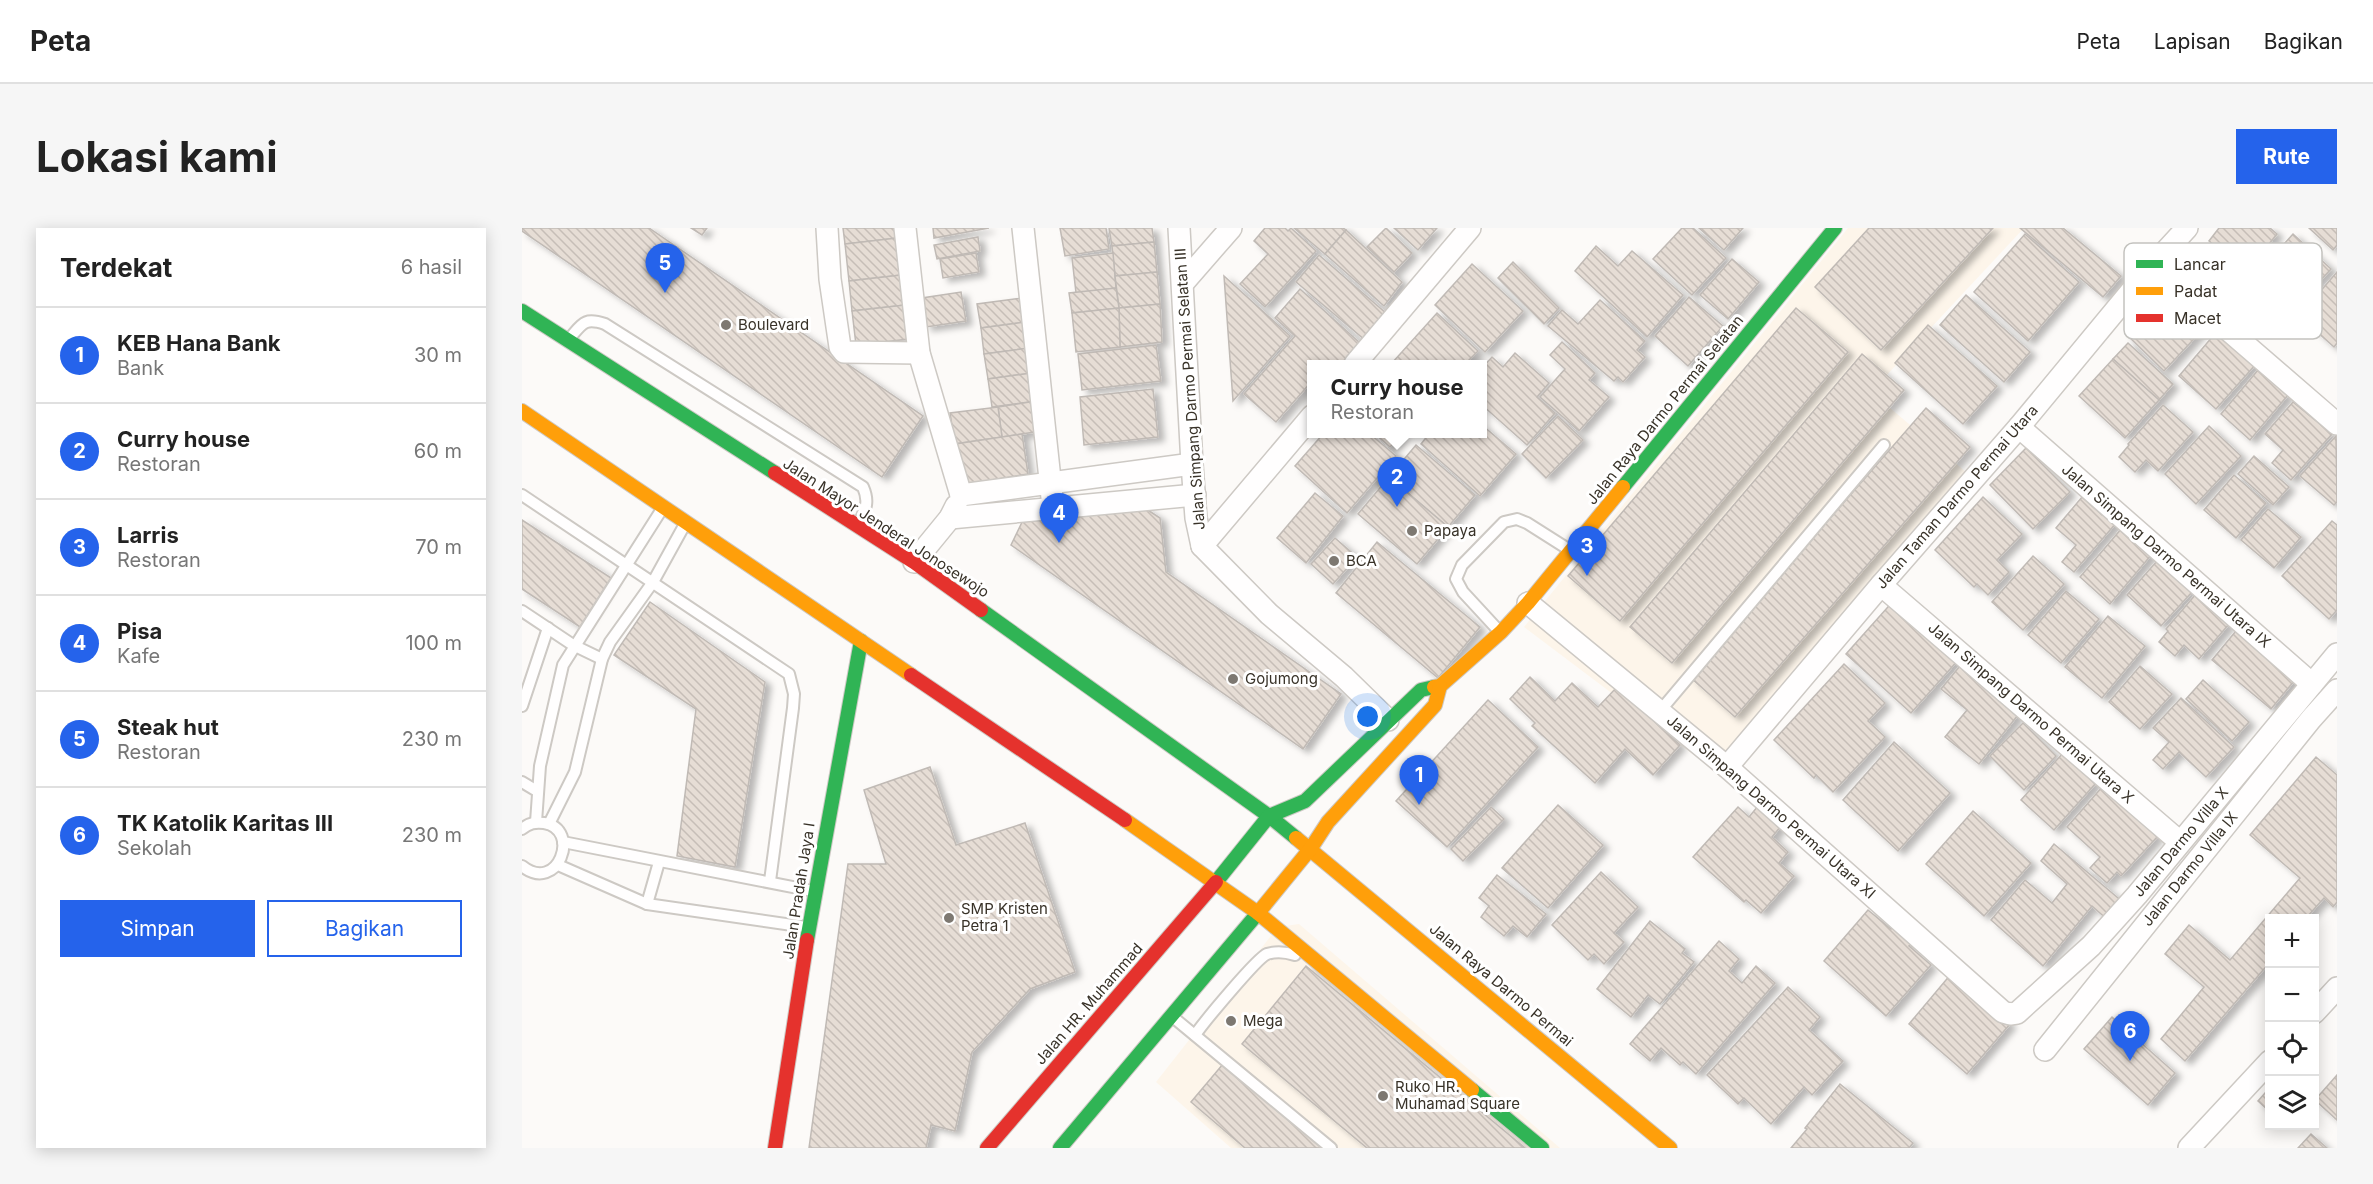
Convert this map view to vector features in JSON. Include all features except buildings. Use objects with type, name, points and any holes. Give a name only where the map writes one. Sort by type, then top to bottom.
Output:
[{"type":"main road","name":"Jalan Raya Darmo Permai Selatan","points":[[1269,816],[1305,801],[1421,690],[1440,686],[1501,632],[1528,603],[1835,228]]},
{"type":"main road","name":"Jalan Mayor Jenderal Jonosewojo","points":[[522,311],[914,562],[1311,848]]},
{"type":"main road","points":[[522,411],[1216,882],[1258,913],[1542,1148]]},
{"type":"main road","name":"Jalan Pradah Jaya I","points":[[775,1148],[815,891],[861,641]]},
{"type":"main road","name":"Jalan Raya Darmo Permai Selatan","points":[[1258,913],[1311,848],[1328,822],[1436,705],[1440,686]]},
{"type":"main road","name":"Jalan HR. Muhammad","points":[[987,1148],[1216,882],[1269,816]]},
{"type":"main road","name":"Jalan Raya Darmo Permai","points":[[1311,848],[1670,1148]]},
{"type":"main road","points":[[1060,1148],[1258,913]]},
{"type":"street","points":[[827,228],[830,279],[840,347],[844,352],[919,353]]},
{"type":"street","points":[[905,228],[919,353],[961,495],[950,518],[914,562]]},
{"type":"street","points":[[1023,228],[1053,507]]},
{"type":"street","name":"Jalan Simpang Darmo Permai Selatan III","points":[[1179,228],[1192,464],[1196,518],[1202,546],[1269,614],[1344,677],[1388,720]]},
{"type":"street","points":[[1183,283],[1231,228]]},
{"type":"street","points":[[1358,360],[1470,228]]},
{"type":"street","name":"Jalan Taman Darmo Permai Utara","points":[[2173,243],[2187,228]]},
{"type":"street","name":"Jalan Taman Darmo Permai Utara","points":[[1727,767],[2019,427],[2124,300]]},
{"type":"street","points":[[2239,339],[2337,424]]},
{"type":"street","points":[[1202,546],[1307,421]]},
{"type":"street","name":"Jalan Simpang Darmo Permai Utara IX","points":[[2019,427],[2312,684]]},
{"type":"street","points":[[961,495],[1192,464]]},
{"type":"street","points":[[950,518],[1195,495]]},
{"type":"street","name":"Jalan Simpang Darmo Permai Utara X","points":[[1881,585],[2180,842]]},
{"type":"street","name":"Jalan Simpang Darmo Permai Utara XI","points":[[1528,603],[1727,767],[2003,1012],[2010,1014]]},
{"type":"street","name":"Jalan Darmo Villa X","points":[[2010,1014],[2017,1013],[2091,946],[2337,654]]},
{"type":"street","name":"Jalan Darmo Villa IX","points":[[2045,1050],[2337,690]]},
{"type":"street","points":[[2319,1008],[2337,988]]},
{"type":"street","points":[[2189,1148],[2265,1066]]},
{"type":"lane","points":[[568,340],[584,322],[594,320],[604,324],[863,487],[867,497],[867,507],[857,527]]},
{"type":"lane","points":[[1660,711],[1884,445]]},
{"type":"lane","points":[[522,495],[789,674],[794,694],[793,708],[770,881]]},
{"type":"lane","points":[[536,822],[537,791],[544,746],[563,664],[663,507]]},
{"type":"lane","points":[[1501,632],[1463,592],[1456,579],[1462,565],[1504,522],[1517,519],[1570,551]]},
{"type":"lane","points":[[549,824],[574,772],[602,659],[610,642],[653,582],[686,523]]},
{"type":"lane","points":[[522,612],[573,645],[602,659]]},
{"type":"lane","points":[[522,706],[548,628]]},
{"type":"lane","points":[[522,782],[537,791]]},
{"type":"lane","points":[[522,829],[536,822],[549,824],[557,830],[564,842],[564,854],[558,865],[549,871],[536,873],[522,866]]},
{"type":"lane","points":[[564,842],[815,891]]},
{"type":"lane","points":[[647,904],[659,862]]},
{"type":"lane","points":[[558,865],[647,904],[810,927]]},
{"type":"lane","points":[[1195,1035],[1208,1016],[1265,954],[1284,952],[1302,957],[1534,1148]]},
{"type":"lane","points":[[1172,1016],[1331,1148]]},
{"type":"shaded area","points":[[1848,228],[2024,228],[1871,392],[1972,477],[1723,777],[1524,627]]},
{"type":"shaded area","points":[[1299,924],[1560,1148],[1231,1148],[1156,1082],[1278,927]]},
{"type":"traffic: fast","points":[[1623,487],[1835,228]]},
{"type":"traffic: fast","points":[[522,311],[775,473]]},
{"type":"traffic: fast","points":[[981,610],[1269,816],[1296,838]]},
{"type":"traffic: fast","points":[[807,940],[861,641]]},
{"type":"traffic: fast","points":[[1216,882],[1269,816],[1305,801],[1421,690],[1434,687]]},
{"type":"traffic: fast","points":[[1060,1148],[1258,913]]},
{"type":"traffic: fast","points":[[1472,1090],[1542,1148]]},
{"type":"traffic: slow","points":[[522,411],[911,675]]},
{"type":"traffic: slow","points":[[1434,687],[1440,686],[1501,632],[1528,603],[1623,487]]},
{"type":"traffic: slow","points":[[1258,913],[1311,848],[1328,822],[1435,705],[1440,686]]},
{"type":"traffic: slow","points":[[1125,820],[1258,913],[1472,1090]]},
{"type":"traffic: slow","points":[[1296,838],[1670,1148]]},
{"type":"traffic: jam","points":[[775,473],[914,562],[981,610]]},
{"type":"traffic: jam","points":[[911,675],[1125,820]]},
{"type":"traffic: jam","points":[[987,1148],[1216,882]]},
{"type":"traffic: jam","points":[[775,1148],[807,940]]},
{"type":"place","name":"Steak hut","points":[[665,293]]},
{"type":"place","name":"Boulevard","points":[[726,325]]},
{"type":"place","name":"Curry house","points":[[1397,507]]},
{"type":"place","name":"Papaya","points":[[1412,531]]},
{"type":"place","name":"Pisa","points":[[1059,543]]},
{"type":"place","name":"BCA","points":[[1334,561]]},
{"type":"place","name":"Larris","points":[[1587,576]]},
{"type":"place","name":"Gojumong","points":[[1233,679]]},
{"type":"place","name":"KEB Hana Bank","points":[[1419,805]]},
{"type":"place","name":"SMP Kristen Petra 1","points":[[949,918]]},
{"type":"place","name":"Mega","points":[[1231,1021]]},
{"type":"place","name":"TK Katolik Karitas III","points":[[2130,1061]]},
{"type":"place","name":"Ruko HR. Muhamad Square","points":[[1383,1096]]}]
